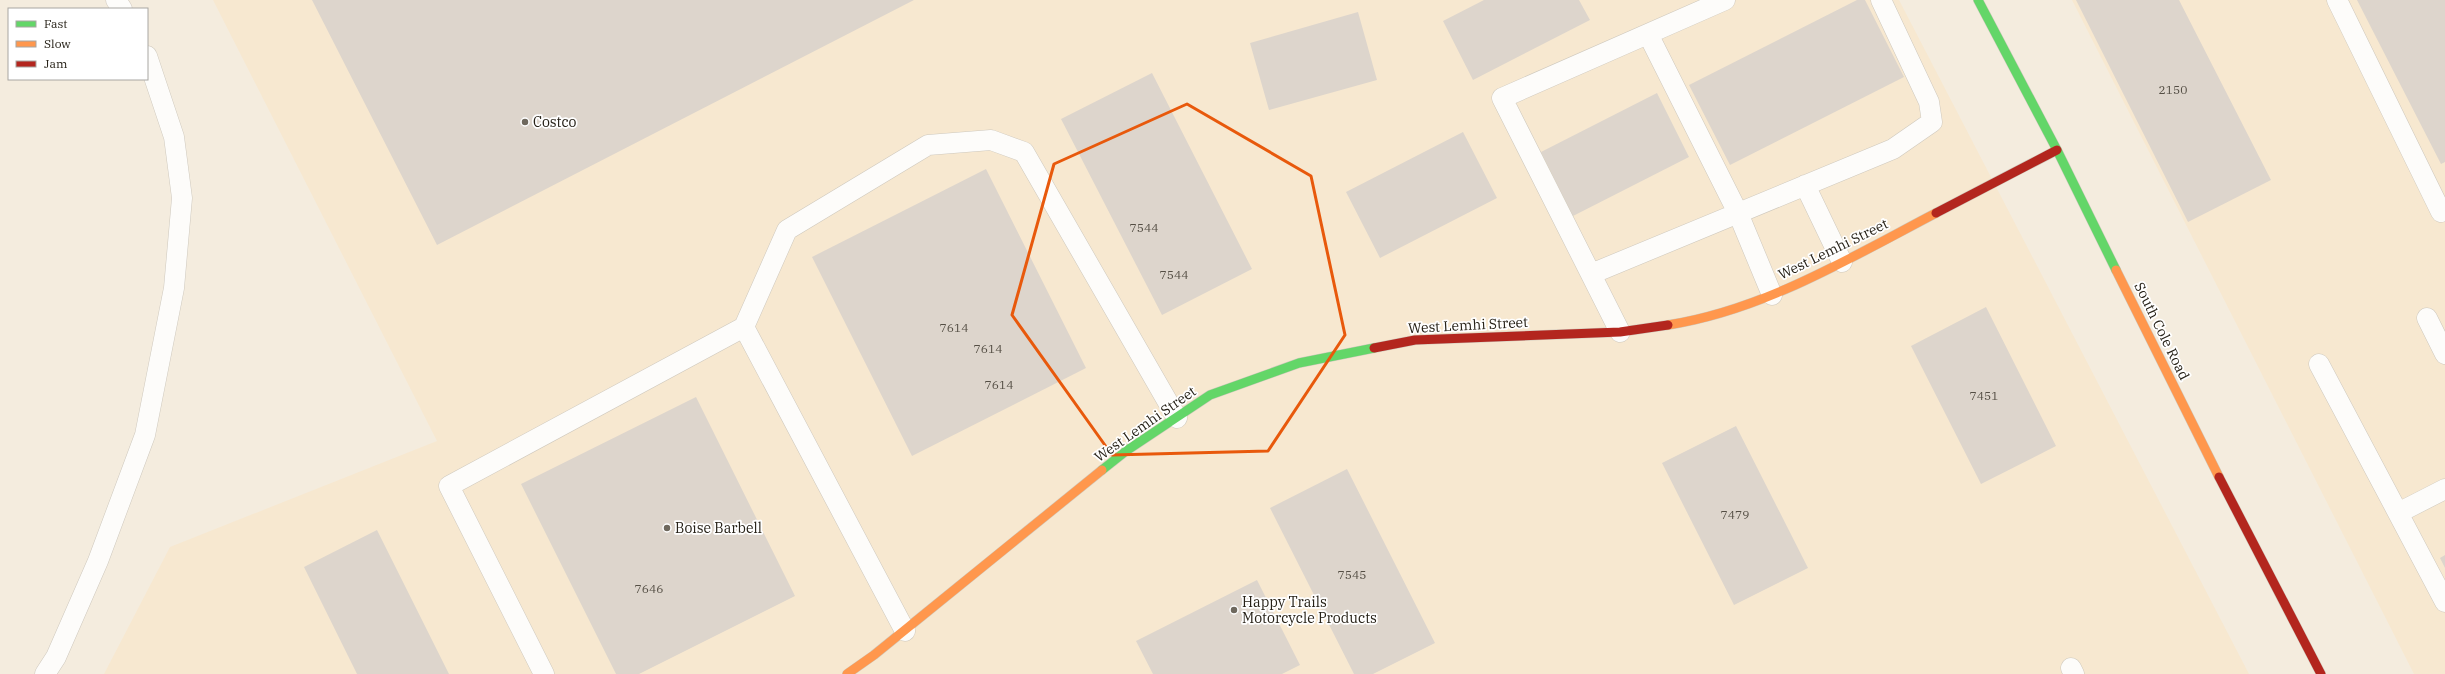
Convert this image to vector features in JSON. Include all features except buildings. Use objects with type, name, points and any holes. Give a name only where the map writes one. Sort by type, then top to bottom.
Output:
[{"type":"street","name":"South Cole Road","points":[[1978,0],[2057,150],[2191,422],[2321,674]]},
{"type":"street","name":"West Lemhi Street","points":[[847,674],[905,631],[1126,451],[1210,395],[1299,364],[1415,340],[1620,332],[1700,320],[1798,286],[2057,150]]},
{"type":"lane","points":[[1620,332],[1502,98],[1725,0]]},
{"type":"lane","points":[[1591,274],[1894,149],[1932,122],[1929,102],[1881,0]]},
{"type":"lane","points":[[2337,0],[2441,212],[2445,210]]},
{"type":"lane","points":[[1648,34],[1738,213],[1772,295]]},
{"type":"lane","points":[[45,674],[56,657],[98,561],[145,435],[174,288],[182,198],[174,137],[148,59]]},
{"type":"lane","points":[[544,674],[449,486],[744,327],[787,230],[928,145],[991,140],[1024,152],[1177,418]]},
{"type":"lane","points":[[1804,186],[1842,262]]},
{"type":"lane","points":[[2427,318],[2445,354]]},
{"type":"lane","points":[[744,327],[905,631]]},
{"type":"lane","points":[[2318,364],[2445,602]]},
{"type":"lane","points":[[2398,513],[2445,489]]},
{"type":"highlighted area","points":[[1187,104],[1311,176],[1345,335],[1268,451],[1112,455],[1012,315],[1054,164]]},
{"type":"shaded area","points":[[213,0],[1899,0],[2249,674],[104,674],[170,547],[437,441]]},
{"type":"shaded area","points":[[2072,0],[2445,0],[2445,674],[2414,674]]},
{"type":"traffic: fast","points":[[1978,0],[2057,150],[2116,270]]},
{"type":"traffic: fast","points":[[1102,470],[1126,451],[1210,395],[1299,363],[1374,348]]},
{"type":"traffic: slow","points":[[1668,325],[1704,318],[1738,308],[1772,295],[1839,264],[1936,213]]},
{"type":"traffic: slow","points":[[2116,270],[2219,477]]},
{"type":"traffic: slow","points":[[847,674],[874,655],[1102,470]]},
{"type":"traffic: jam","points":[[1936,213],[2057,150]]},
{"type":"traffic: jam","points":[[1374,348],[1415,340],[1620,332],[1668,325]]},
{"type":"traffic: jam","points":[[2219,477],[2321,674]]},
{"type":"place","name":"Costco","points":[[525,122]]},
{"type":"place","name":"Boise Barbell","points":[[667,528]]},
{"type":"place","name":"Happy Trails Motorcycle Products","points":[[1234,610]]}]
